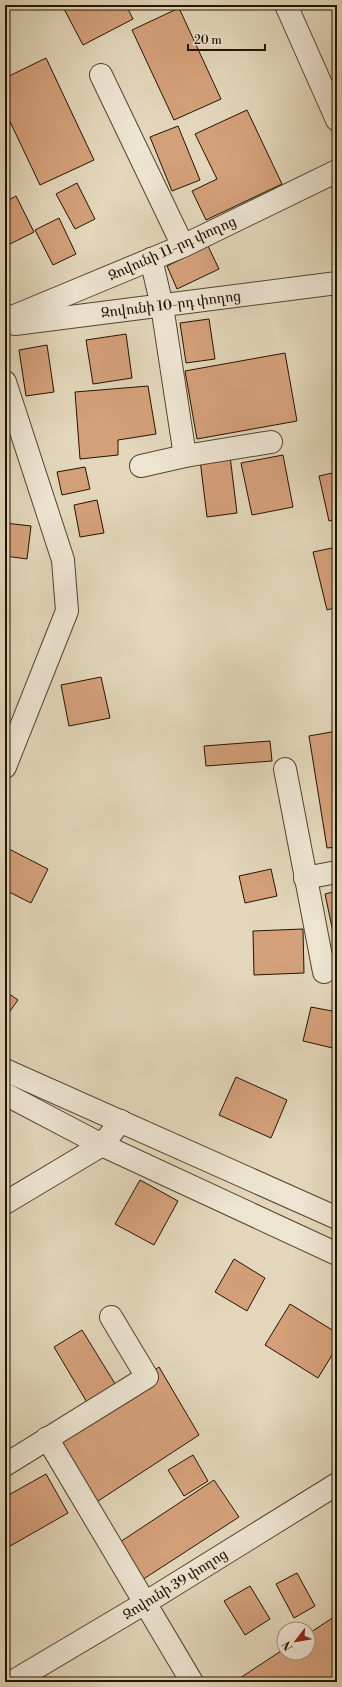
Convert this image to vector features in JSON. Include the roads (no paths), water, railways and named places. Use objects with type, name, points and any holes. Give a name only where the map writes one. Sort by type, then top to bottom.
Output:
[{"type":"street","points":[[286,5],[337,120]]},
{"type":"street","points":[[101,75],[183,246]]},
{"type":"street","name":"Զովունի 11-րդ փողոց","points":[[5,320],[183,246],[337,171]]},
{"type":"street","points":[[151,260],[162,306],[185,456]]},
{"type":"street","name":"Զովունի 10-րդ փողոց","points":[[5,325],[337,283]]},
{"type":"street","points":[[5,382],[63,560],[68,611],[5,767]]},
{"type":"street","points":[[141,466],[185,456],[271,442]]},
{"type":"street","points":[[285,769],[324,972]]},
{"type":"street","points":[[305,878],[337,872]]},
{"type":"street","points":[[5,1070],[337,1218]]},
{"type":"street","points":[[5,1094],[102,1145],[337,1254]]},
{"type":"street","points":[[5,1203],[102,1145],[120,1121]]},
{"type":"street","points":[[5,1465],[146,1377],[111,1317]]},
{"type":"street","points":[[47,1438],[192,1682]]},
{"type":"street","name":"Զովունի 39 փողոց","points":[[12,1682],[145,1603],[337,1484]]}]
